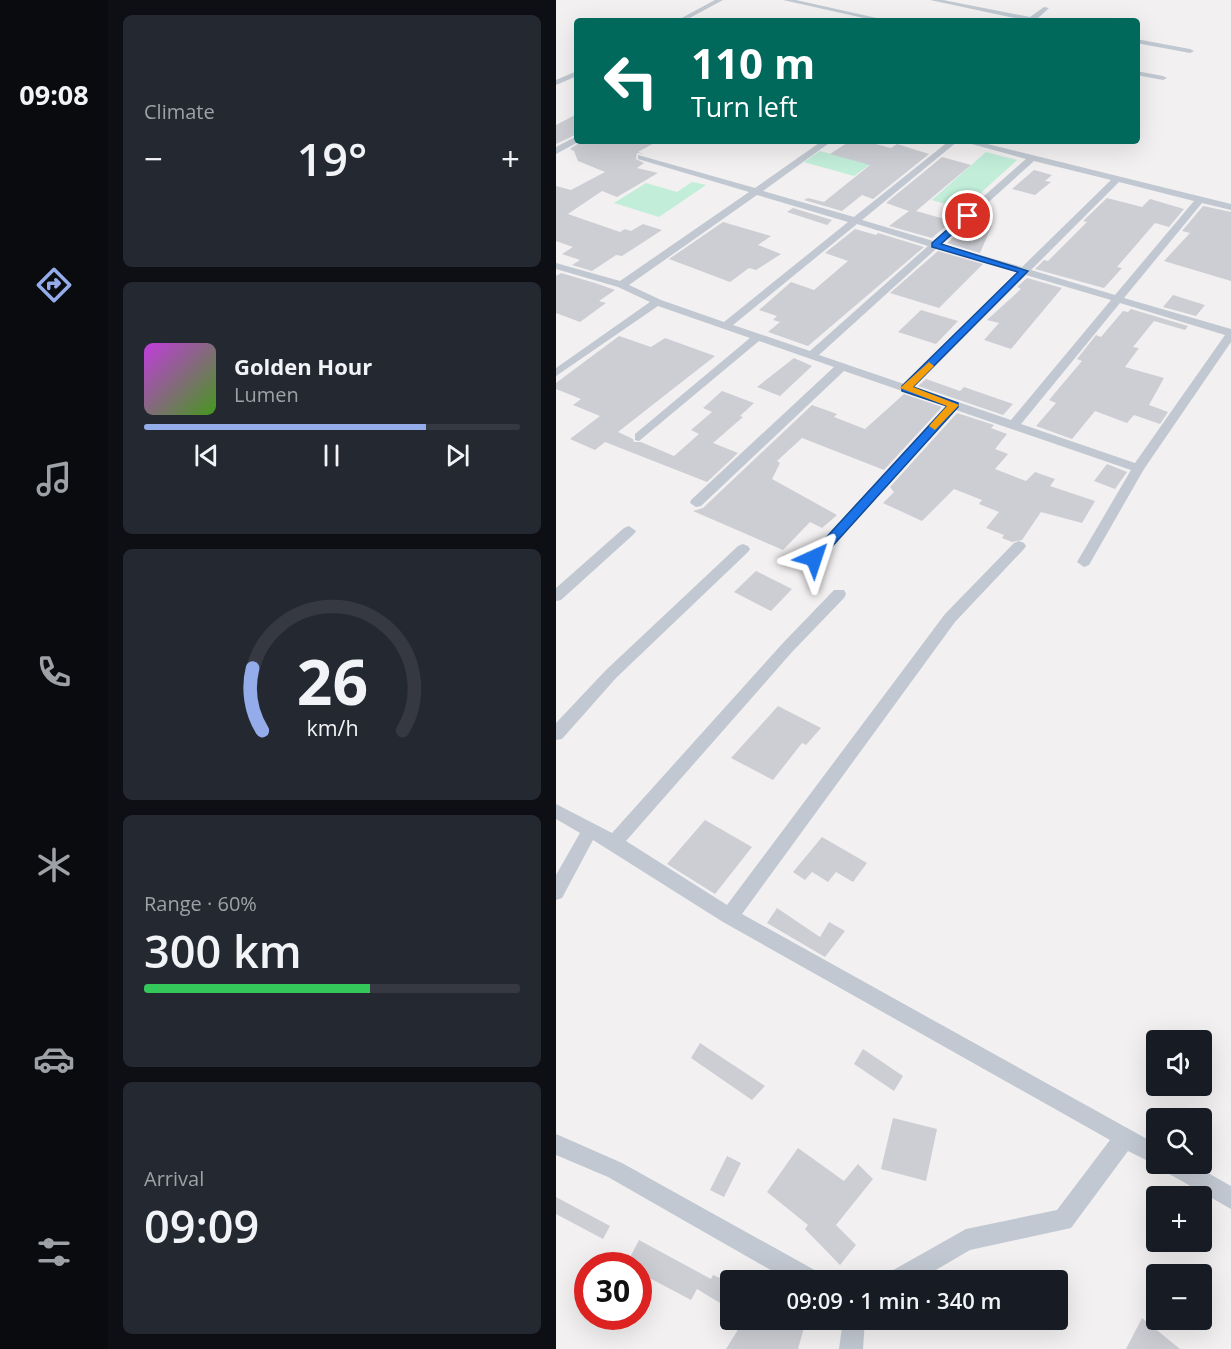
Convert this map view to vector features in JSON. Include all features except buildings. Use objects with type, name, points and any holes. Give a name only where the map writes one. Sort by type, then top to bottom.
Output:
[{"type":"street","points":[[685,18],[720,0]]},
{"type":"street","points":[[786,0],[873,18]]},
{"type":"street","points":[[932,0],[1024,18]]},
{"type":"street","points":[[1036,18],[1046,9]]},
{"type":"street","points":[[1140,42],[1190,51]]},
{"type":"street","points":[[556,83],[574,74]]},
{"type":"street","points":[[1140,74],[1163,78]]},
{"type":"street","points":[[556,151],[574,141]]},
{"type":"street","points":[[622,285],[824,144]]},
{"type":"street","points":[[725,326],[950,144]]},
{"type":"street","points":[[977,144],[1231,207]]},
{"type":"street","points":[[1008,152],[1017,144]]},
{"type":"street","points":[[641,157],[1231,333],[1138,468],[1084,562]]},
{"type":"street","points":[[811,356],[1032,158]]},
{"type":"street","points":[[906,388],[1117,179]]},
{"type":"street","points":[[1013,426],[1200,200]]},
{"type":"street","points":[[557,268],[622,285],[657,302],[757,338],[1138,468]]},
{"type":"street","points":[[556,373],[657,302]]},
{"type":"street","points":[[639,437],[757,338]]},
{"type":"street","points":[[697,503],[842,366]]},
{"type":"street","points":[[814,558],[954,405]]},
{"type":"street","points":[[556,596],[629,531]]},
{"type":"street","points":[[729,916],[950,618],[1019,546]]},
{"type":"street","points":[[556,734],[611,674],[744,549]]},
{"type":"street","points":[[614,843],[787,648],[839,594]]},
{"type":"street","points":[[556,811],[614,843],[729,916],[1146,1149]]},
{"type":"street","points":[[556,892],[590,830]]},
{"type":"street","points":[[915,1270],[966,1240],[1063,1220],[1125,1137]]},
{"type":"street","points":[[556,1144],[615,1170],[792,1270]]},
{"type":"street","points":[[1189,1174],[1231,1198]]},
{"type":"street","points":[[851,1349],[853,1330]]},
{"type":"green space","points":[[820,151],[857,161],[879,158],[854,176],[804,162]]},
{"type":"green space","points":[[986,152],[1017,160],[963,209],[932,200]]},
{"type":"green space","points":[[692,182],[706,185],[659,217],[614,203],[646,183],[677,192]]},
{"type":"slow traffic","points":[[929,366],[906,388],[954,405],[935,426]]},
{"type":"route","points":[[814,558],[954,405],[906,388],[1024,271],[935,245],[968,216]]}]
